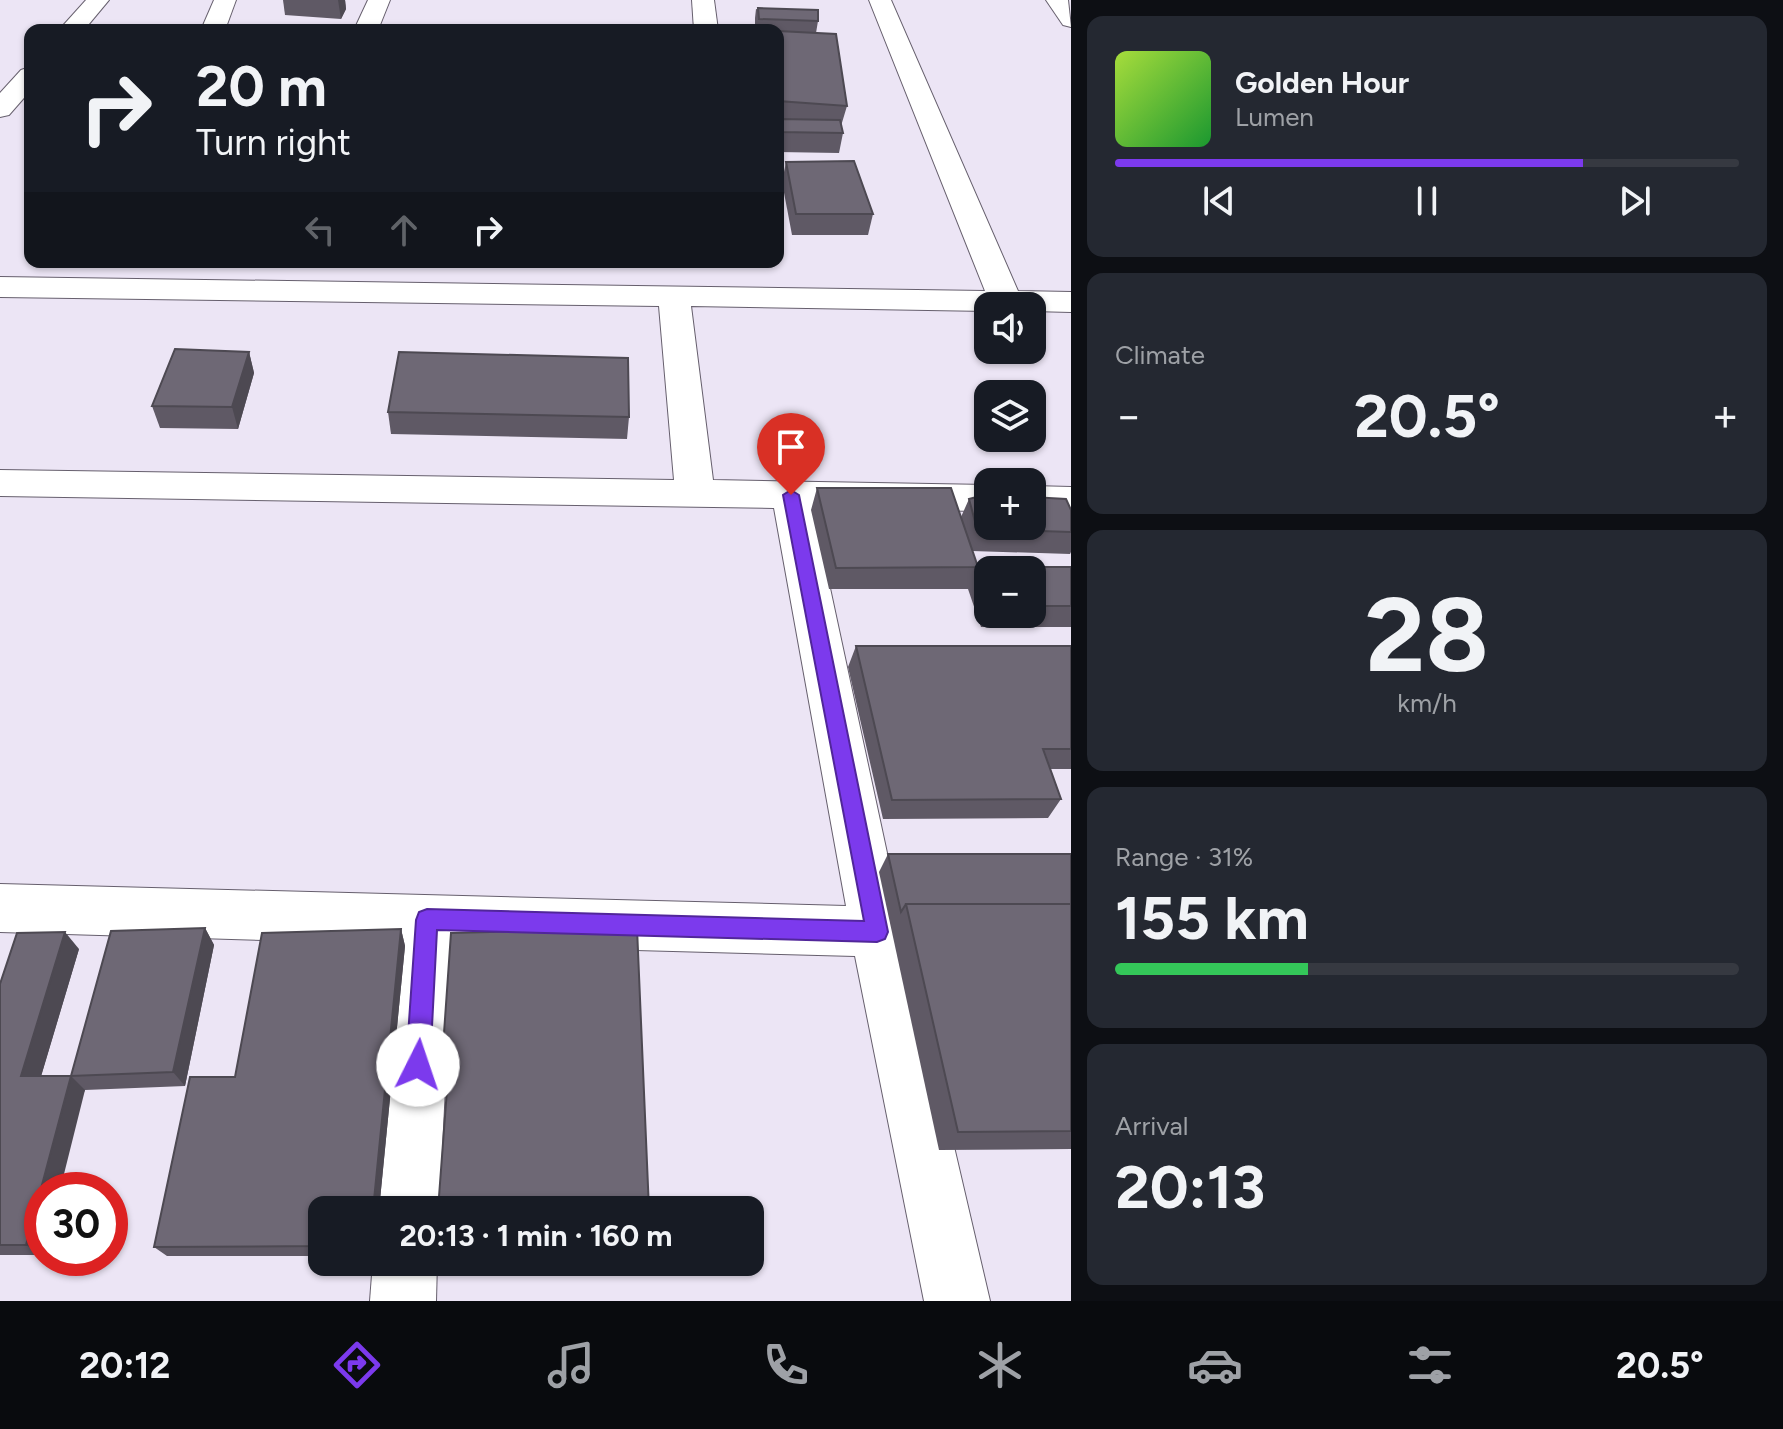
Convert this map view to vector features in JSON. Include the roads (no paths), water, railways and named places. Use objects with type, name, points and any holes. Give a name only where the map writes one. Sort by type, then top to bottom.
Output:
[{"type":"street","points":[[76,24],[98,0]]},
{"type":"street","points":[[215,24],[225,0]]},
{"type":"street","points":[[369,24],[379,0]]},
{"type":"street","points":[[703,0],[705,24]]},
{"type":"street","points":[[880,0],[1002,292]]},
{"type":"street","points":[[1057,0],[1071,20]]},
{"type":"street","points":[[0,109],[24,82]]},
{"type":"street","points":[[26,268],[0,287],[974,301]]},
{"type":"street","points":[[751,268],[760,298]]},
{"type":"street","points":[[674,297],[695,494]]},
{"type":"street","points":[[1046,302],[1071,302]]},
{"type":"street","points":[[0,483],[974,498]]},
{"type":"street","points":[[791,495],[877,932],[957,1301]]},
{"type":"street","points":[[1046,499],[1071,500]]},
{"type":"street","points":[[0,908],[877,932]]},
{"type":"street","points":[[409,1196],[427,920]]},
{"type":"street","points":[[403,1301],[404,1276]]}]
